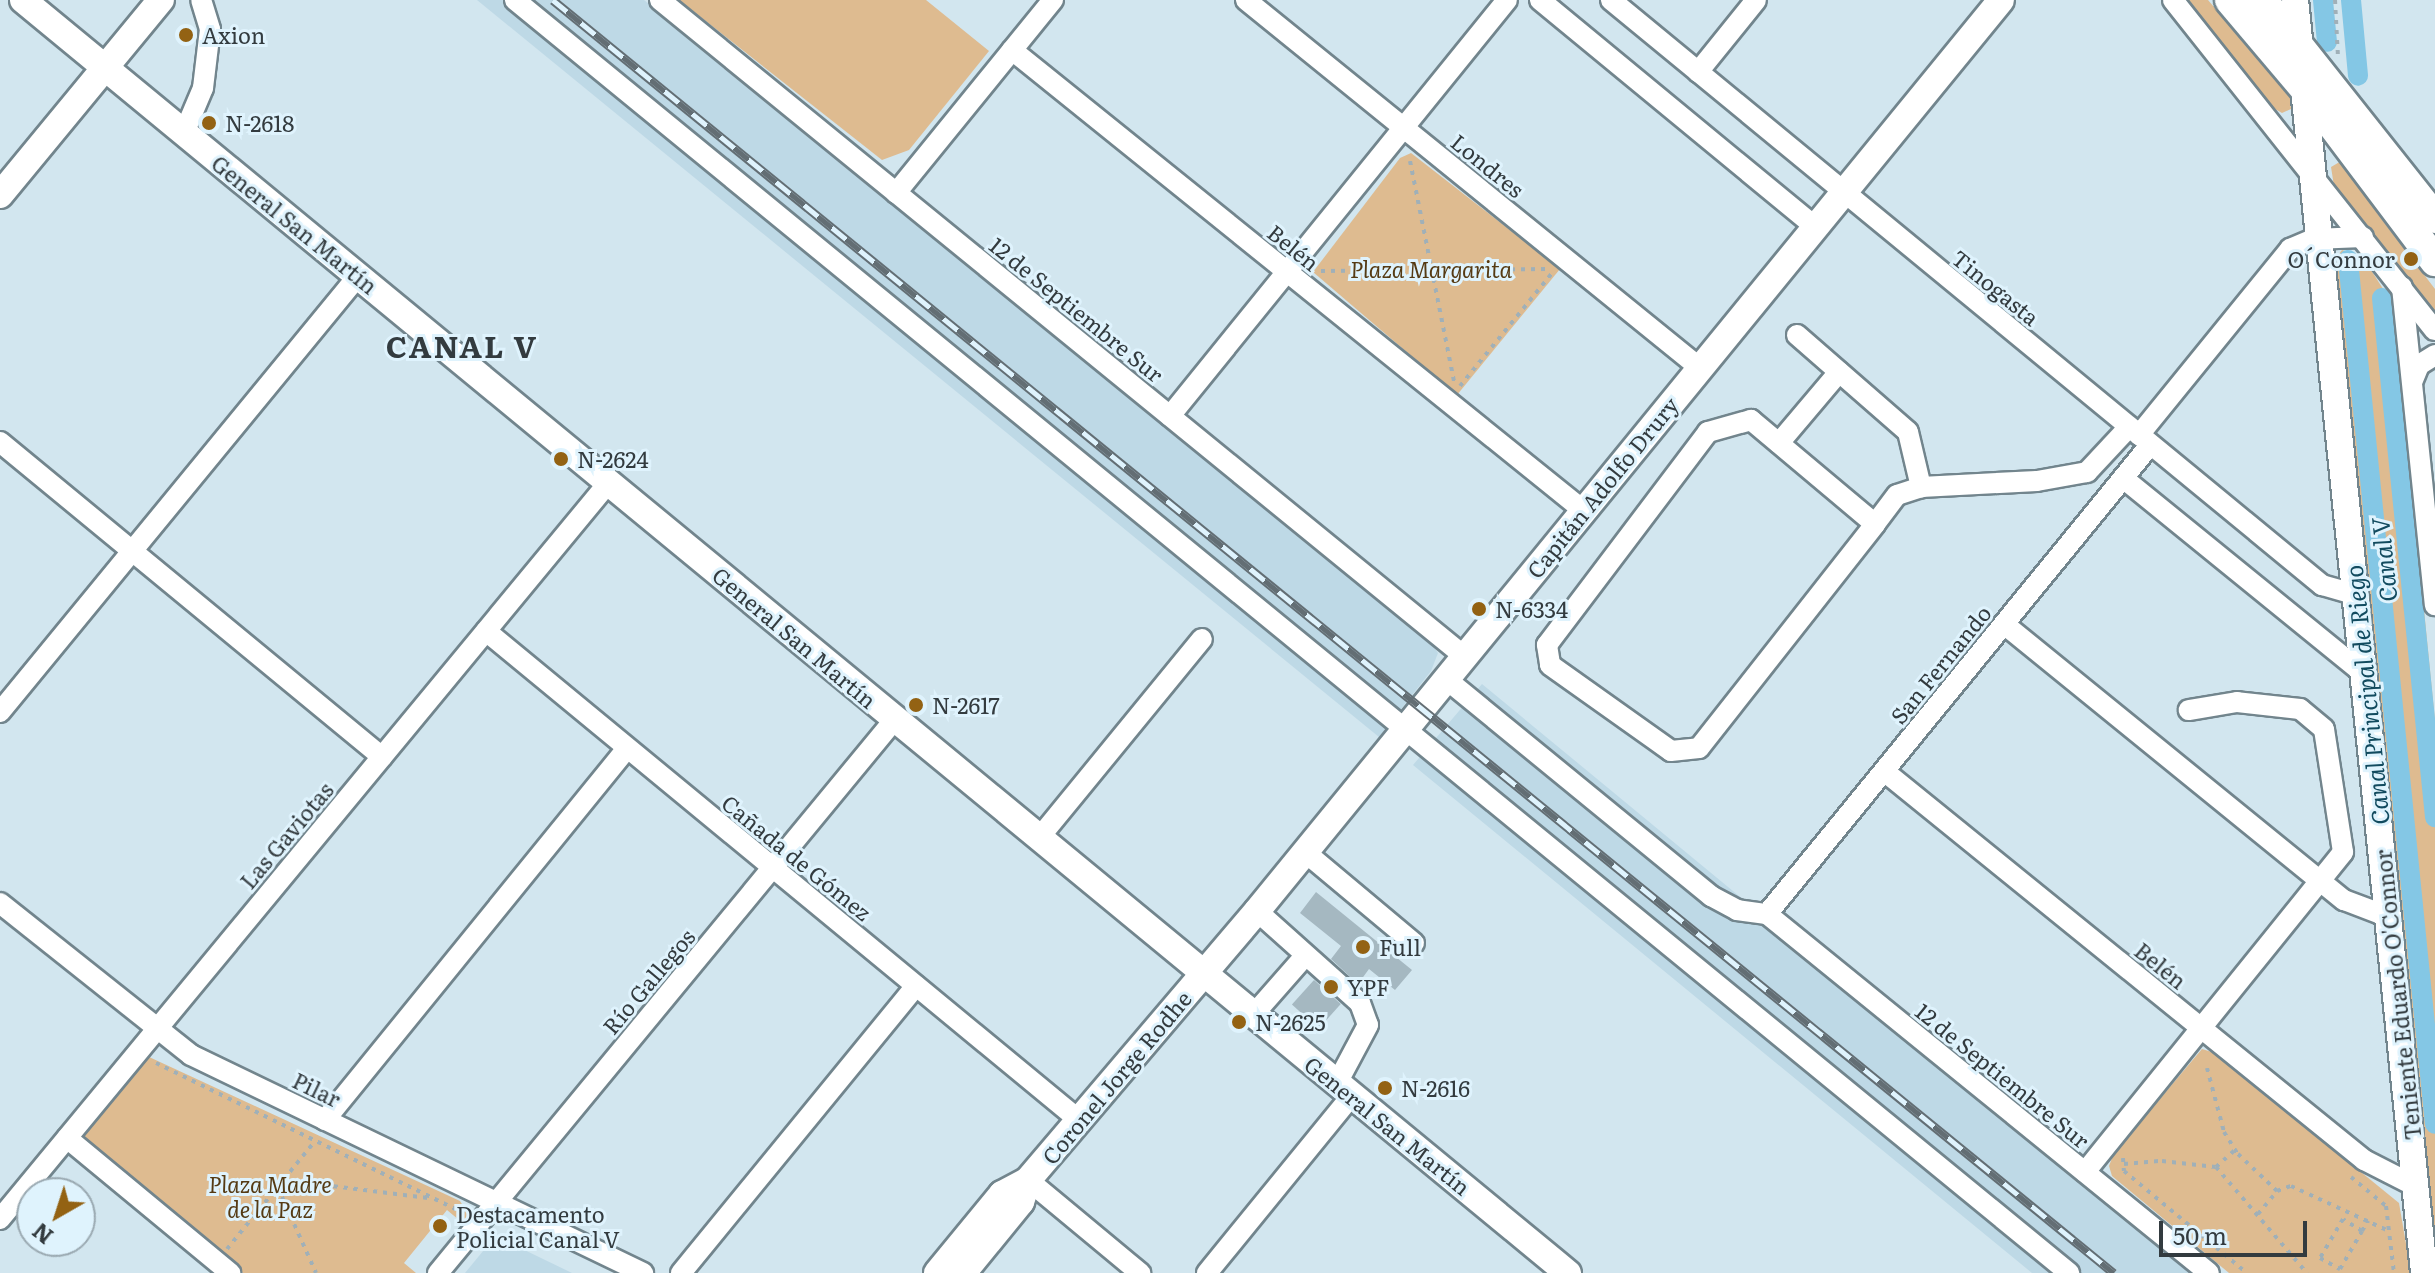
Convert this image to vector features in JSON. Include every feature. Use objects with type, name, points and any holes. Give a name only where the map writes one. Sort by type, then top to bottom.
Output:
[{"type":"highway","points":[[2230,0],[2307,91],[2435,261]]},
{"type":"highway","points":[[2262,0],[2435,218]]},
{"type":"main road","name":"General San Martín","points":[[23,0],[1568,1273]]},
{"type":"main road","points":[[0,195],[161,0]]},
{"type":"main road","name":"Capitán Adolfo Drury","points":[[1204,973],[2001,0]]},
{"type":"main road","name":"Teniente Eduardo O'Connor","points":[[2295,0],[2317,178],[2424,1273]]},
{"type":"main road","name":"Coronel Jorge Rodhe","points":[[937,1273],[1002,1194],[1028,1180],[1204,973]]},
{"type":"main road","name":"Coronel Jorge Rodhe","points":[[963,1273],[1021,1202],[1028,1180]]},
{"type":"street","points":[[184,133],[203,88],[210,29],[201,0]]},
{"type":"street","points":[[515,0],[2069,1273]]},
{"type":"street","name":"12 de Septiembre Sur","points":[[660,0],[1464,656]]},
{"type":"street","points":[[896,193],[1053,0]]},
{"type":"street","name":"Londres","points":[[1246,0],[1700,368]]},
{"type":"street","points":[[1170,416],[1507,0]]},
{"type":"street","points":[[1540,0],[1815,227]]},
{"type":"street","name":"Tinogasta","points":[[1611,0],[2322,585],[2358,595]]},
{"type":"street","points":[[1698,72],[1756,0]]},
{"type":"street","points":[[2173,0],[2435,330]]},
{"type":"street","name":"Belén","points":[[1012,50],[1583,510]]},
{"type":"street","points":[[2264,112],[2280,124],[2293,123],[2307,91]]},
{"type":"street","name":"San Fernando","points":[[1767,914],[2123,478],[2140,436],[2284,255],[2304,241],[2363,237]]},
{"type":"street","points":[[0,712],[358,276]]},
{"type":"street","points":[[2402,287],[2435,605]]},
{"type":"street","points":[[1797,335],[1908,432],[1921,487]]},
{"type":"street","points":[[2413,380],[2419,365],[2435,355]]},
{"type":"street","points":[[1779,443],[1839,372]]},
{"type":"street","points":[[1875,524],[1751,420],[1708,432],[1547,645],[1550,665],[1671,751],[1699,748],[1875,524],[1897,495],[1921,487],[2037,481],[2087,472],[2140,436]]},
{"type":"street","points":[[0,442],[382,757]]},
{"type":"street","points":[[2123,478],[2365,675]]},
{"type":"street","name":"Las Gaviotas","points":[[0,1219],[609,482]]},
{"type":"street","points":[[2004,624],[2353,906],[2389,917]]},
{"type":"street","name":"Cañada de Gómez","points":[[486,631],[1079,1120]]},
{"type":"street","points":[[1039,838],[1202,639]]},
{"type":"street","points":[[1446,679],[1711,896],[1737,910],[1767,914]]},
{"type":"street","points":[[2085,1172],[2343,852],[2324,729],[2300,709],[2237,702],[2189,710]]},
{"type":"street","name":"Río Gallegos","points":[[438,1273],[895,719]]},
{"type":"street","points":[[325,1120],[627,748]]},
{"type":"street","name":"Belén","points":[[1884,771],[2364,1160],[2415,1186]]},
{"type":"street","points":[[1305,852],[1414,943]]},
{"type":"street","name":"Pilar","points":[[0,903],[155,1031],[191,1055],[498,1200],[643,1273]]},
{"type":"street","points":[[1207,1273],[1345,1089],[1368,1025],[1360,1003],[1257,911]]},
{"type":"street","name":"12 de Septiembre Sur","points":[[1767,914],[2209,1273]]},
{"type":"street","points":[[1254,1014],[1305,956]]},
{"type":"street","points":[[681,1273],[916,986]]},
{"type":"street","points":[[67,1138],[217,1250],[232,1266]]},
{"type":"street","points":[[1028,1180],[1140,1273]]},
{"type":"street","points":[[196,1273],[217,1250]]},
{"type":"path","points":[[2334,60],[2340,51],[2335,0]]},
{"type":"path","points":[[1403,162],[1413,160],[1432,270],[1458,388]]},
{"type":"path","points":[[1537,259],[1553,272]]},
{"type":"path","points":[[1320,263],[1321,273],[1432,270],[1553,272]]},
{"type":"path","points":[[1458,388],[1553,272]]},
{"type":"path","points":[[1442,375],[1458,388]]},
{"type":"path","points":[[146,1066],[156,1063],[467,1214],[461,1222]]},
{"type":"path","points":[[2207,1068],[2220,1124],[2235,1150],[2277,1191]]},
{"type":"path","points":[[232,1266],[217,1250],[278,1187],[315,1140]]},
{"type":"path","points":[[2132,1146],[2124,1171],[2247,1273]]},
{"type":"path","points":[[2216,1167],[2235,1150]]},
{"type":"path","points":[[2124,1164],[2162,1161],[2216,1167],[2307,1273]]},
{"type":"path","points":[[2340,1168],[2386,1206],[2393,1272]]},
{"type":"path","points":[[284,1180],[435,1198]]},
{"type":"path","points":[[278,1187],[316,1273]]},
{"type":"path","points":[[2258,1214],[2277,1191],[2296,1187],[2389,1231]]},
{"type":"path","points":[[2362,1231],[2343,1219],[2320,1258],[2340,1269],[2368,1221]]},
{"type":"shaded area","points":[[477,0],[644,0],[1428,639],[1438,653],[1431,671],[1379,737]]},
{"type":"shaded area","points":[[1482,684],[2199,1273],[2032,1273],[1413,765]]},
{"type":"shaded area","points":[[508,1242],[572,1273],[465,1273],[488,1245]]},
{"type":"green space","points":[[679,0],[926,0],[989,51],[909,150],[882,160]]},
{"type":"green space","points":[[2182,0],[2208,0],[2290,96],[2291,109],[2282,113],[2266,104]]},
{"type":"green space","name":"Plaza Margarita","points":[[1411,153],[1560,269],[1457,395],[1313,272],[1400,158]]},
{"type":"green space","points":[[2343,160],[2377,199],[2377,213],[2435,289],[2435,317],[2334,186],[2331,167]]},
{"type":"green space","points":[[2342,250],[2362,256],[2394,306],[2435,721],[2435,1273],[2333,262]]},
{"type":"green space","points":[[2202,1049],[2215,1053],[2399,1203],[2411,1273],[2229,1273],[2112,1176],[2109,1166],[2114,1153]]},
{"type":"green space","name":"Plaza Madre de la Paz","points":[[147,1056],[460,1201],[470,1217],[465,1225],[447,1210],[404,1263],[416,1273],[243,1273],[85,1141],[84,1133]]},
{"type":"building","points":[[1316,892],[1412,970],[1395,990],[1369,969],[1358,984],[1331,959],[1341,946],[1300,913]]},
{"type":"building","points":[[1314,980],[1341,1004],[1319,1029],[1292,1005]]},
{"type":"waterway","name":"Canal Principal de Riego","points":[[2323,0],[2327,42]]},
{"type":"waterway","name":"Canal V","points":[[2351,0],[2358,76]]},
{"type":"waterway","name":"Canal Principal de Riego","points":[[2348,260],[2435,1124]]},
{"type":"waterway","name":"Canal V","points":[[2382,298],[2435,817]]},
{"type":"railway","points":[[553,0],[2114,1273]]},
{"type":"place","name":"Axion","points":[[186,35]]},
{"type":"place","name":"N-2618","points":[[209,123]]},
{"type":"place","name":"O´Connor","points":[[2411,259]]},
{"type":"place","name":"N-2624","points":[[561,459]]},
{"type":"place","name":"N-6334","points":[[1479,609]]},
{"type":"place","name":"N-2617","points":[[916,705]]},
{"type":"place","name":"Full","points":[[1363,947]]},
{"type":"place","name":"YPF","points":[[1331,987]]},
{"type":"place","name":"N-2625","points":[[1239,1022]]},
{"type":"place","name":"N-2616","points":[[1385,1088]]},
{"type":"place","name":"Destacamento Policial Canal V","points":[[440,1226]]},
{"type":"district","name":"CANAL V","points":[[462,345]]}]
